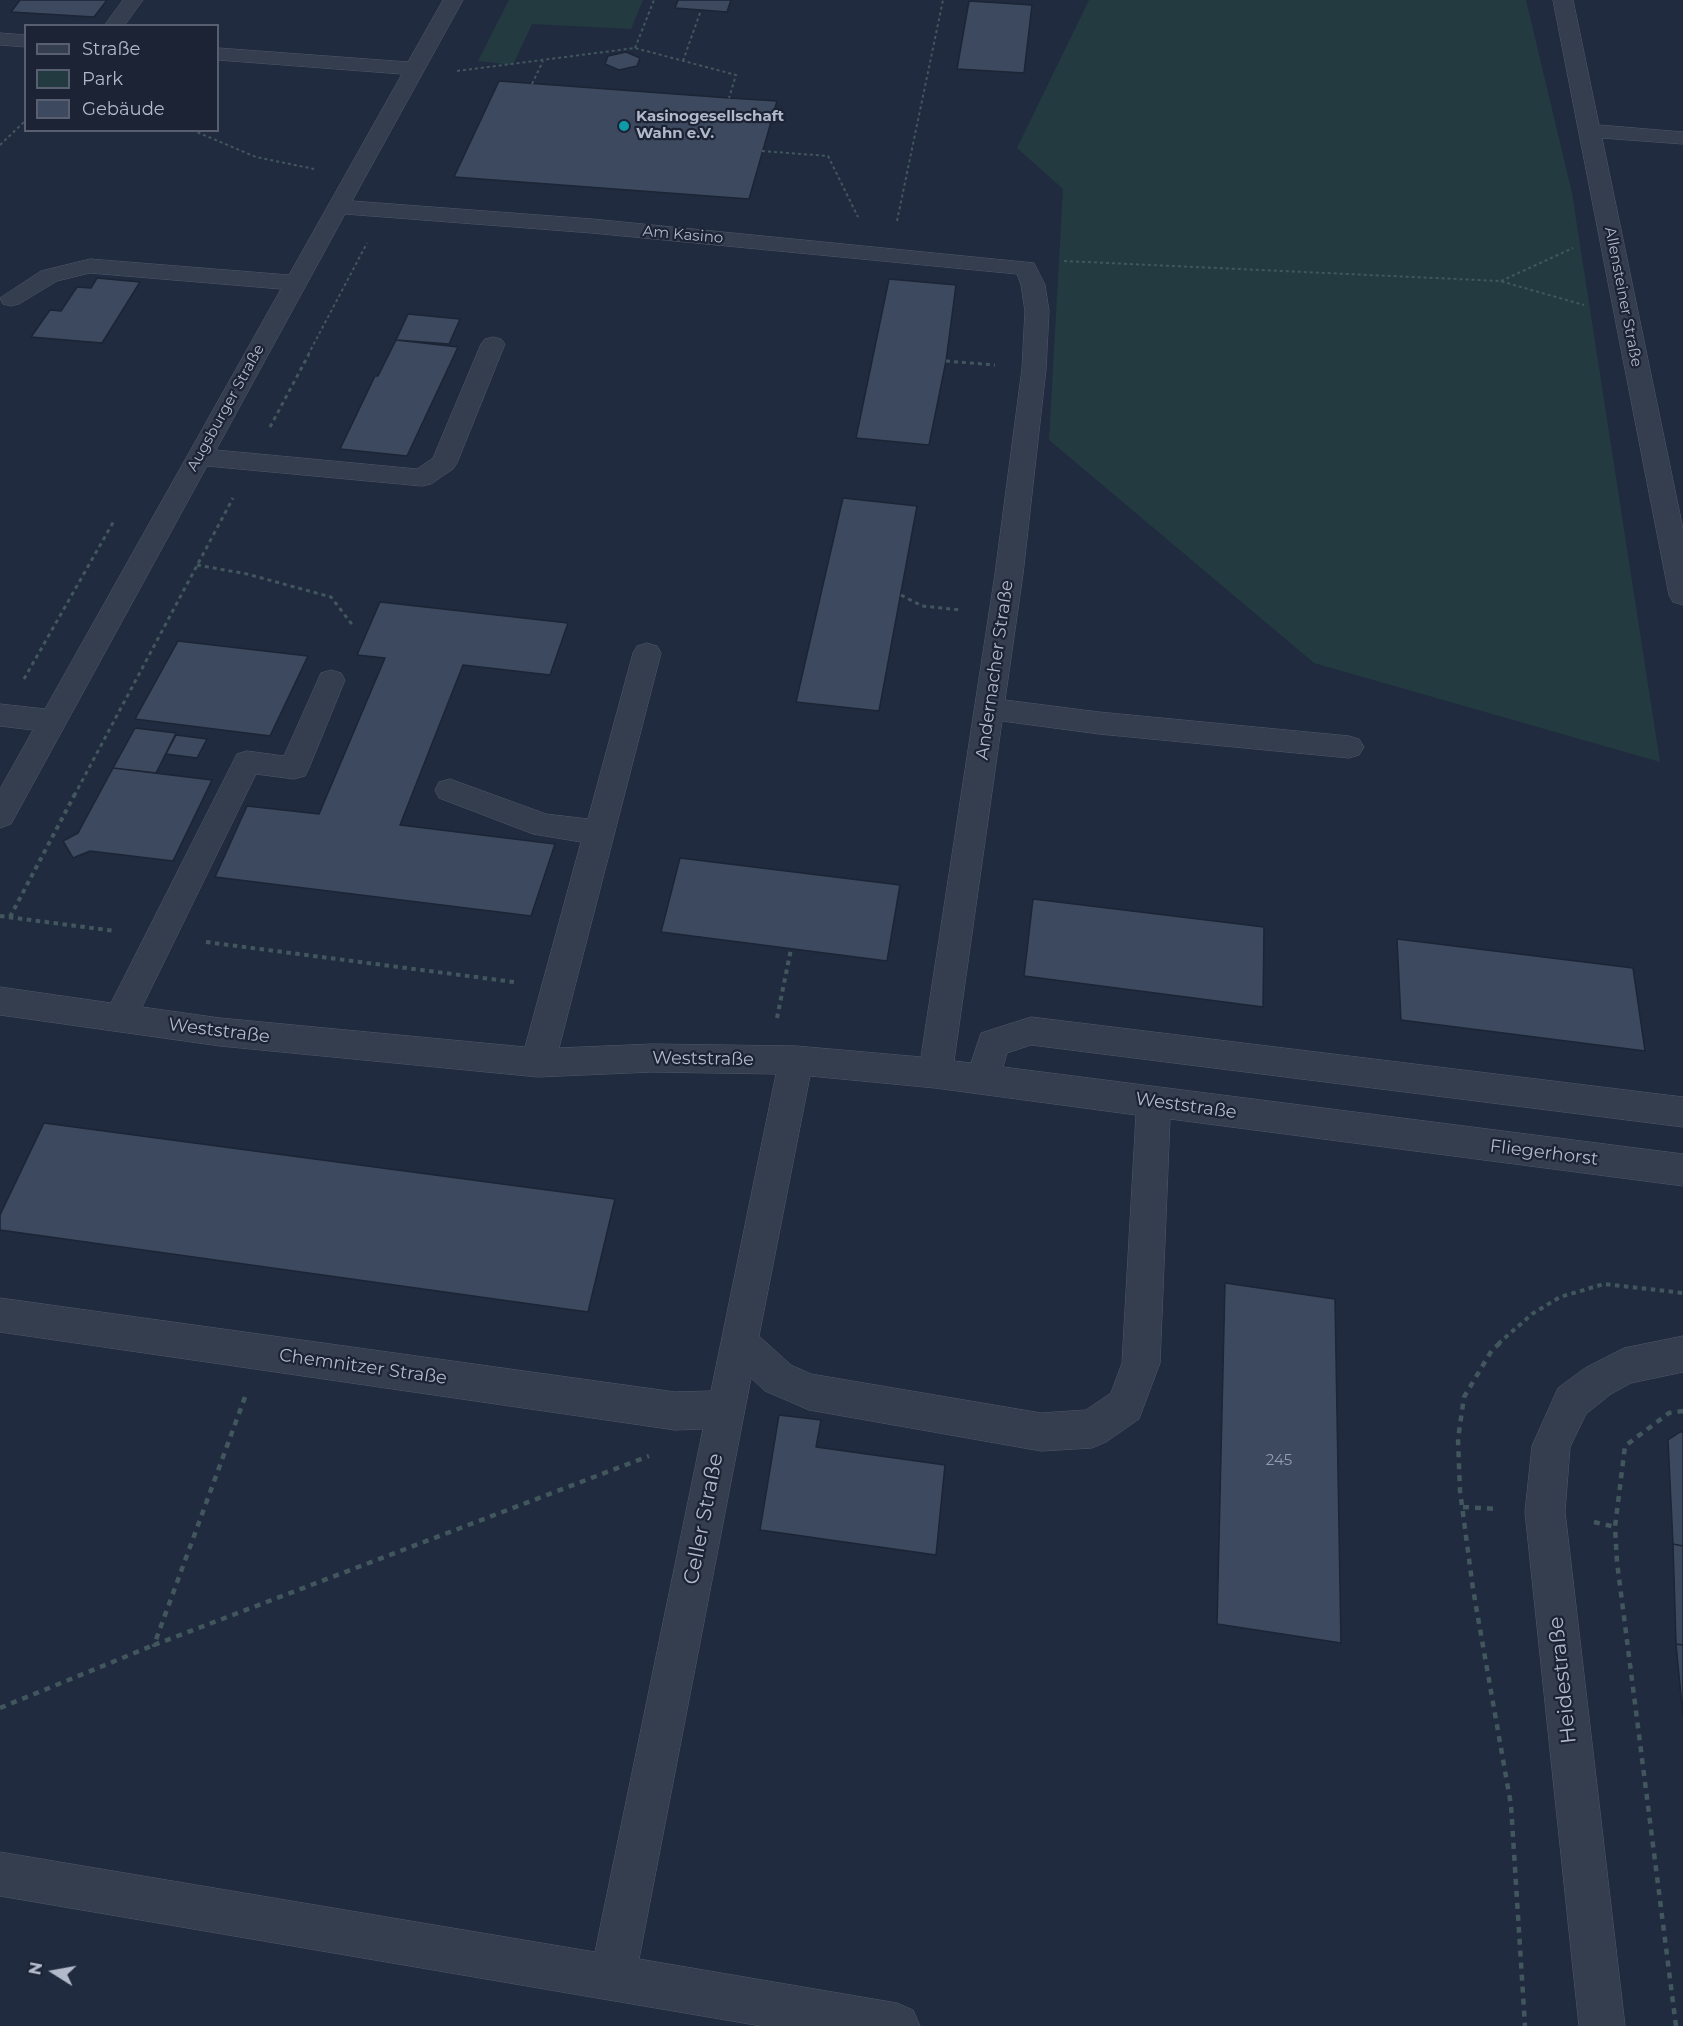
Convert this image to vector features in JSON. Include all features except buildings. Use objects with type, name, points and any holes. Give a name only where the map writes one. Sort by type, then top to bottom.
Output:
[{"type":"street","points":[[115,24],[133,0]]},
{"type":"street","name":"Augsburger Straße","points":[[0,816],[453,0]]},
{"type":"street","name":"Allensteiner Straße","points":[[1563,0],[1683,595]]},
{"type":"street","points":[[0,39],[24,41]]},
{"type":"street","points":[[219,54],[415,69]]},
{"type":"street","points":[[1589,131],[1683,138]]},
{"type":"street","name":"Am Kasino","points":[[340,207],[592,226],[1026,268]]},
{"type":"street","points":[[11,299],[49,276],[90,266],[297,283]]},
{"type":"street","name":"Andernacher Straße","points":[[935,1073],[1004,615],[1034,369],[1037,311],[1033,285],[1026,268]]},
{"type":"street","points":[[199,457],[422,478],[444,464],[493,344]]},
{"type":"street","points":[[538,1063],[647,653]]},
{"type":"street","points":[[120,1018],[247,762],[294,768],[332,680]]},
{"type":"street","points":[[990,709],[1099,723],[1349,747]]},
{"type":"street","points":[[0,716],[52,721]]},
{"type":"street","points":[[450,790],[544,826],[601,833]]},
{"type":"street","name":"Weststraße","points":[[0,1001],[265,1037],[538,1063],[652,1058],[783,1060],[935,1073],[1406,1136]]},
{"type":"street","points":[[982,1079],[993,1044],[1030,1031],[1683,1112]]},
{"type":"street","name":"Celler Straße","points":[[612,1979],[740,1343],[783,1060]]},
{"type":"street","points":[[740,1343],[778,1378],[809,1392],[1041,1432],[1092,1429],[1125,1406],[1142,1363],[1154,1102]]},
{"type":"street","name":"Fliegerhorst","points":[[1406,1136],[1683,1170]]},
{"type":"street","name":"Chemnitzer Straße","points":[[0,1315],[675,1411],[726,1409]]},
{"type":"street","name":"Heidestraße","points":[[1602,2026],[1545,1512],[1551,1446],[1572,1401],[1624,1366],[1683,1354]]},
{"type":"street","points":[[0,1874],[897,2026]]},
{"type":"path","points":[[634,48],[654,0]]},
{"type":"path","points":[[883,254],[943,0]]},
{"type":"path","points":[[682,61],[701,10]]},
{"type":"path","points":[[456,71],[634,48],[736,75],[729,98]]},
{"type":"path","points":[[532,84],[543,60]]},
{"type":"path","points":[[0,145],[24,122]]},
{"type":"path","points":[[197,132],[256,157],[314,169]]},
{"type":"path","points":[[762,151],[828,156],[883,254]]},
{"type":"path","points":[[1500,281],[1610,231]]},
{"type":"path","points":[[1026,268],[1048,260],[1500,281],[1627,317]]},
{"type":"path","points":[[946,361],[1034,369]]},
{"type":"path","points":[[197,565],[247,574],[332,597],[354,627]]},
{"type":"path","points":[[901,595],[922,606],[1004,615]]},
{"type":"path","points":[[0,916],[560,987]]},
{"type":"path","points":[[783,1060],[791,949]]},
{"type":"path","points":[[154,1645],[261,1352]]},
{"type":"path","points":[[0,1708],[154,1645],[649,1456],[675,1411]]},
{"type":"path","points":[[1676,2026],[1617,1562],[1615,1527],[1625,1446],[1669,1413],[1683,1411]]},
{"type":"green space","points":[[509,0],[643,0],[631,29],[532,24],[513,65],[478,61]]},
{"type":"green space","points":[[1089,0],[1526,0],[1572,193],[1660,762],[1314,663],[1049,440],[1063,189],[1017,148]]},
{"type":"place","name":"Kasinogesellschaft Wahn e.V.","points":[[624,126]]}]
